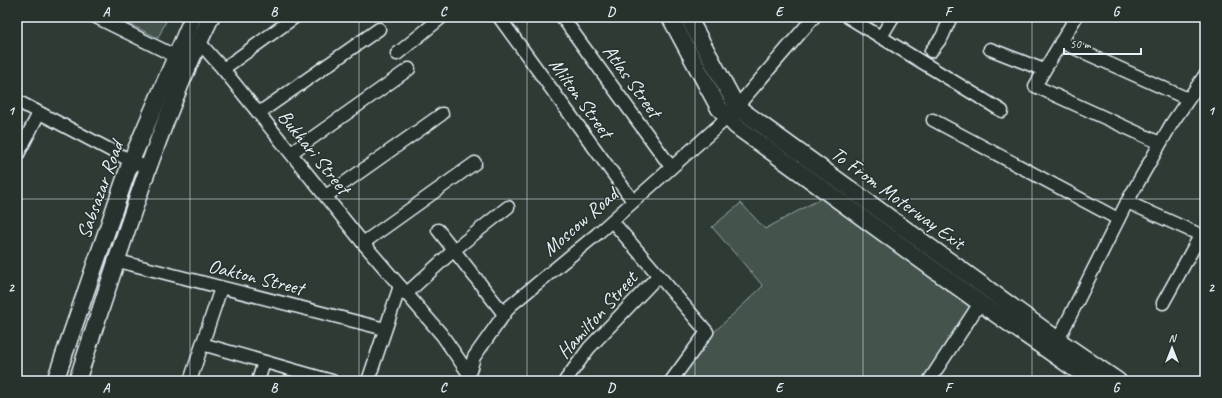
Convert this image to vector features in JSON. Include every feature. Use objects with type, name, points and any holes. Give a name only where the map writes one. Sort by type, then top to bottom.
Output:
[{"type":"main road","name":"Sabsazar Road","points":[[56,381],[131,161],[193,17]]},
{"type":"main road","name":"Sabsazar Road","points":[[77,381],[149,168],[199,42],[211,17]]},
{"type":"main road","name":"To From Moterway Exit","points":[[670,17],[720,108],[732,113],[1118,381]]},
{"type":"main road","name":"To From Moterway Exit","points":[[688,17],[732,113],[772,154],[1092,381]]},
{"type":"street","points":[[96,17],[175,56]]},
{"type":"street","points":[[223,69],[295,17]]},
{"type":"street","points":[[397,54],[442,17]]},
{"type":"street","name":"Milton Street","points":[[499,17],[633,201]]},
{"type":"street","name":"Atlas Street","points":[[562,17],[671,167]]},
{"type":"street","name":"Moscow Road","points":[[468,378],[474,357],[510,306],[612,221],[732,113],[814,17]]},
{"type":"street","points":[[848,17],[1002,111]]},
{"type":"street","points":[[881,37],[893,17]]},
{"type":"street","points":[[932,51],[942,37],[951,17]]},
{"type":"street","points":[[1076,17],[1035,86],[1160,143]]},
{"type":"street","points":[[259,113],[379,29]]},
{"type":"street","name":"Bukhari Street","points":[[199,42],[223,69],[364,243],[442,336],[468,378]]},
{"type":"street","points":[[1061,42],[1188,99]]},
{"type":"street","points":[[990,48],[1044,70]]},
{"type":"street","points":[[291,153],[409,69]]},
{"type":"street","points":[[1058,340],[1127,202],[1160,143],[1205,75]]},
{"type":"street","points":[[17,101],[131,161],[149,168]]},
{"type":"street","points":[[17,156],[39,113]]},
{"type":"street","points":[[326,196],[442,114]]},
{"type":"street","points":[[933,120],[1118,219]]},
{"type":"street","points":[[364,243],[475,163]]},
{"type":"street","points":[[1127,202],[1203,236],[1163,302]]},
{"type":"street","points":[[368,381],[385,329],[403,290],[508,207]]},
{"type":"street","points":[[612,221],[707,332],[671,381]]},
{"type":"street","points":[[438,230],[504,314]]},
{"type":"street","name":"Oakton Street","points":[[118,261],[385,329]]},
{"type":"street","name":"Hamilton Street","points":[[565,381],[589,348],[658,276]]},
{"type":"street","points":[[190,381],[220,288]]},
{"type":"street","points":[[929,381],[980,303]]},
{"type":"street","points":[[202,344],[312,378],[332,381]]},
{"type":"street","points":[[258,381],[264,362]]},
{"type":"shaded area","points":[[115,17],[168,17],[158,38]]},
{"type":"shaded area","points":[[829,194],[980,303],[929,381],[671,381],[711,335],[763,286],[712,227],[741,203],[765,229]]}]
